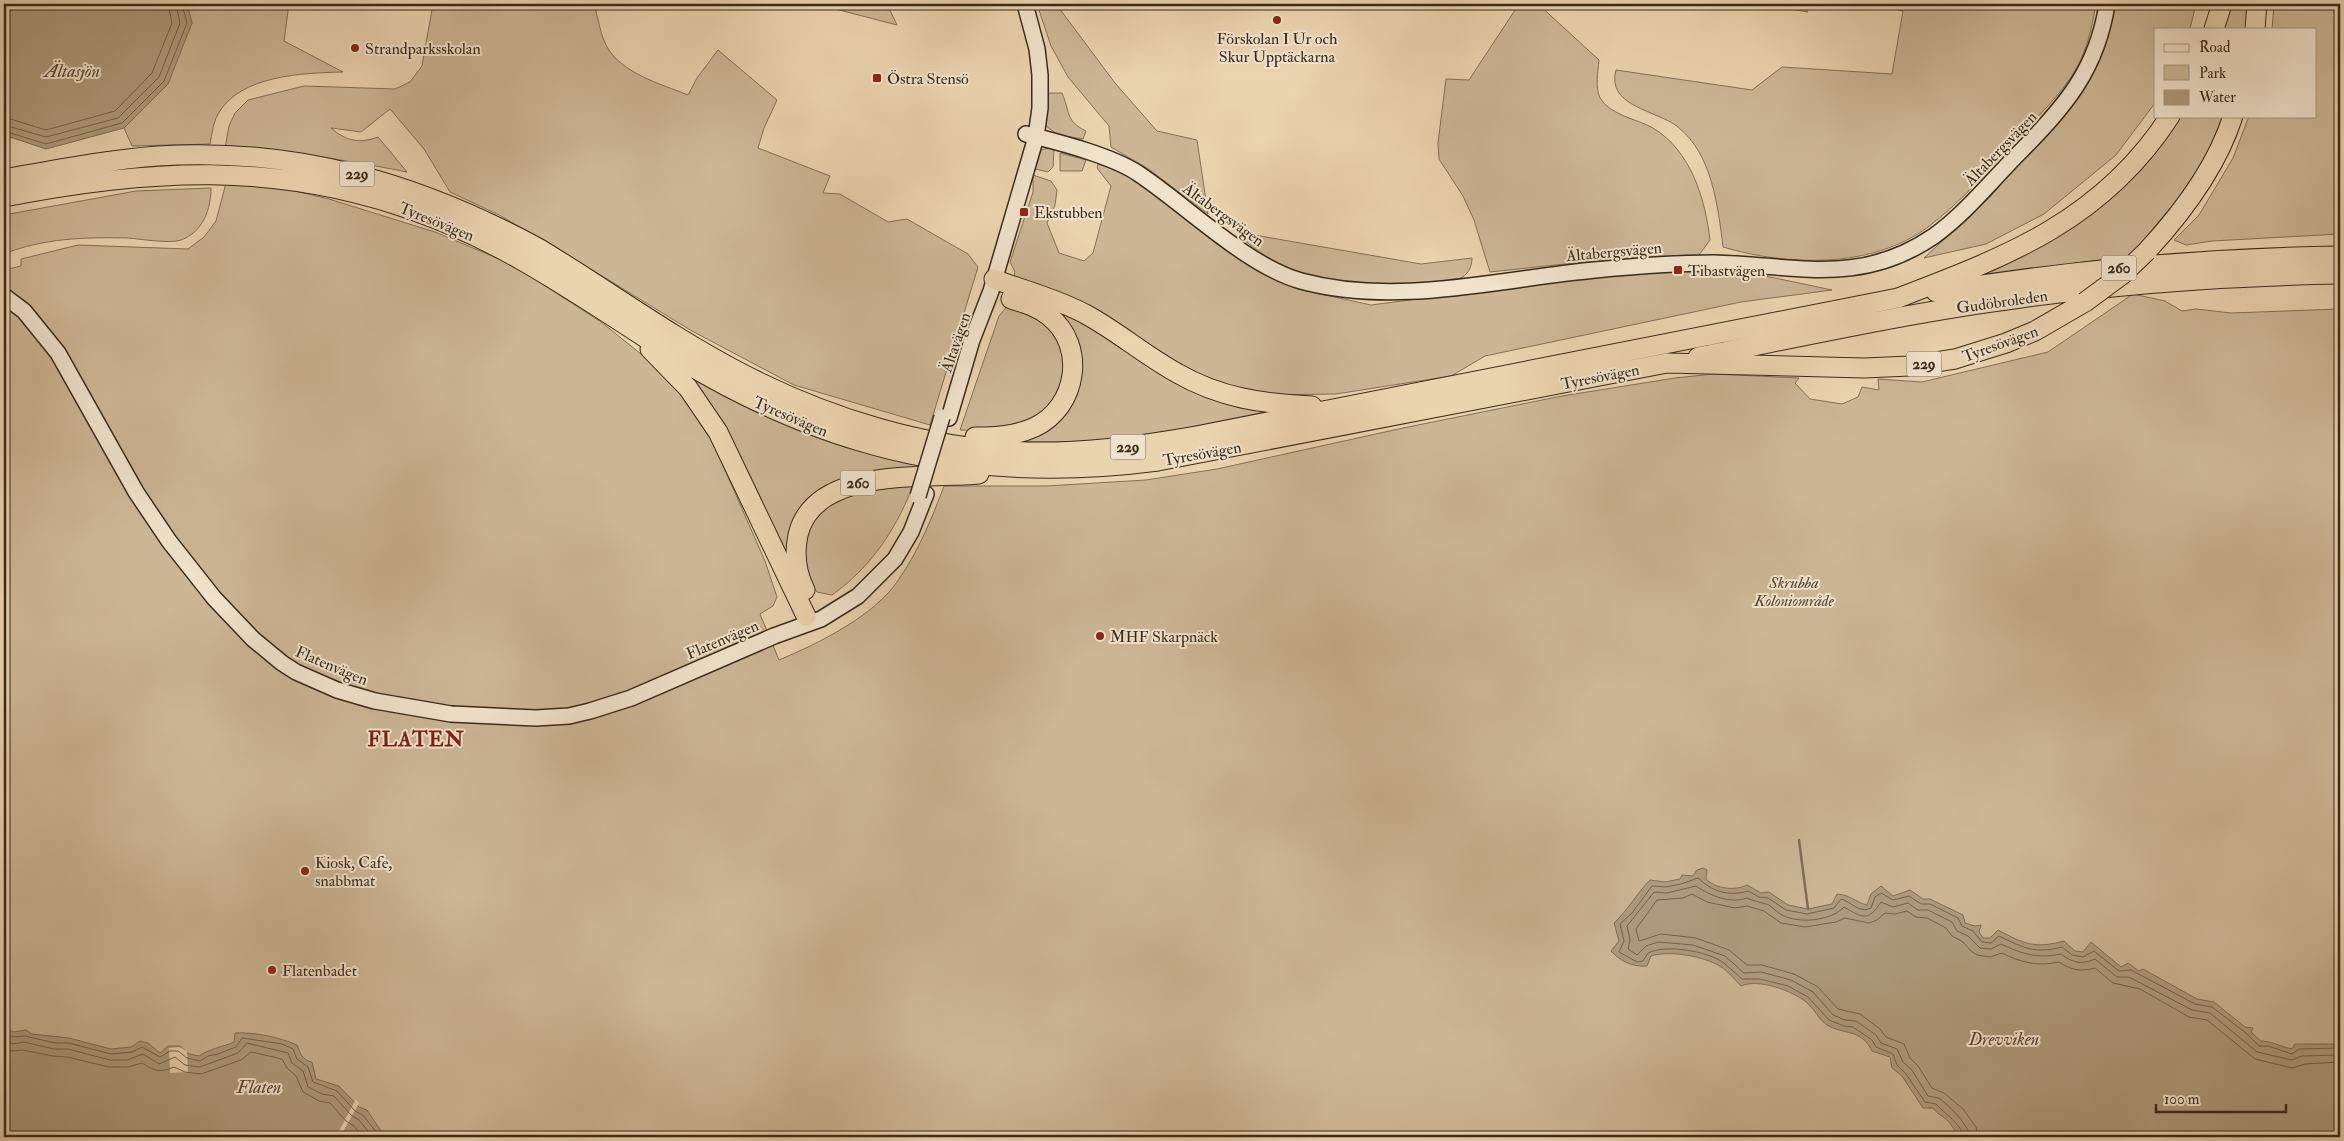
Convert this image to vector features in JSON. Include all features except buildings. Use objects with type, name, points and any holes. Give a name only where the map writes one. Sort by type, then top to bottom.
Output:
[{"type":"highway","points":[[2214,28],[2222,4]]},
{"type":"highway","points":[[2255,28],[2257,4]]},
{"type":"highway","name":"Tyresövägen","points":[[4,179],[121,160],[160,156],[218,155],[301,163],[394,184],[458,208],[516,236],[702,351],[764,384],[844,418],[913,436],[959,445],[1026,452],[1097,450],[1150,444],[1341,408],[1898,298],[1988,264],[2058,227],[2083,209],[2122,175],[2142,154],[2169,118]]},
{"type":"highway","name":"Tyresövägen","points":[[4,197],[124,178],[170,174],[272,178],[333,188],[415,211],[473,234],[530,264],[684,361],[742,395],[827,432],[881,448],[968,465],[1022,469],[1084,469],[1158,461],[1667,363],[1845,368],[1910,366],[1955,359],[2006,343],[2035,331],[2085,302],[2122,274],[2170,226],[2199,186],[2214,160],[2232,118]]},
{"type":"highway","name":"Gudöbroleden","points":[[1898,298],[2077,272],[2235,259],[2340,256]]},
{"type":"highway","name":"Gudöbroleden","points":[[1667,363],[1914,314],[2021,298],[2198,279],[2340,274]]},
{"type":"highway","points":[[988,284],[1058,302],[1087,315],[1176,373],[1216,392],[1266,404],[1341,408]]},
{"type":"highway","points":[[913,436],[974,437],[1011,435],[1044,422],[1066,398],[1073,377],[1073,365],[1072,352],[1063,332],[1050,316],[988,284]]},
{"type":"highway","points":[[627,325],[688,388],[710,418],[813,617]]},
{"type":"highway","name":"260","points":[[813,617],[798,570],[796,546],[805,517],[823,497],[834,490],[862,482],[1022,469]]},
{"type":"street","name":"Ältavägen","points":[[813,617],[846,594],[877,566],[896,541],[922,495],[988,284],[1031,136],[1041,81],[1037,49],[1025,4]]},
{"type":"street","name":"Ältabergsvägen","points":[[1031,136],[1090,153],[1136,171],[1260,262],[1296,280],[1342,290],[1371,293],[1402,292],[1521,278],[1669,264],[1718,263],[1802,270],[1844,270],[1881,261],[1916,246],[1934,235],[1968,205],[2053,118],[2075,90],[2099,42],[2107,4]]},
{"type":"street","name":"Flatenvägen","points":[[4,296],[24,312],[58,353],[136,492],[169,541],[214,598],[253,640],[282,663],[296,672],[337,690],[375,702],[451,714],[497,718],[569,716],[631,698],[774,636],[813,617]]},
{"type":"street","name":"Flatenvägen","points":[[4,307],[34,325]]},
{"type":"green space","points":[[4,4],[192,23],[187,4],[289,4],[284,41],[343,72],[292,75],[257,84],[241,91],[228,101],[218,114],[210,144],[132,146],[124,128],[128,124],[127,120],[4,139]]},
{"type":"green space","points":[[433,4],[594,4],[606,45],[612,55],[642,76],[688,95],[697,78],[718,50],[777,100],[764,128],[758,148],[830,176],[823,193],[840,194],[888,222],[907,219],[968,254],[978,267],[930,425],[794,385],[692,331],[499,215],[450,192],[424,149],[390,109],[361,132],[331,128],[342,136],[353,140],[359,141],[378,137],[407,172],[316,156],[225,148],[229,126],[235,113],[248,100],[304,86],[395,89],[410,82],[422,66]]},
{"type":"green space","points":[[887,4],[897,25],[820,5]]},
{"type":"green space","points":[[1037,4],[1056,4],[1115,83],[1157,131],[1197,140],[1208,214],[1147,168],[1111,147],[1109,126],[1068,77],[1051,46]]},
{"type":"green space","points":[[1519,4],[1538,4],[1599,60],[1598,89],[1604,104],[1617,113],[1653,128],[1677,149],[1694,177],[1708,224],[1710,240],[1699,255],[1602,260],[1490,272],[1474,220],[1463,196],[1439,159],[1438,143],[1446,79],[1469,80]]},
{"type":"green space","points":[[1772,4],[1801,4],[1808,12],[1772,6]]},
{"type":"green space","points":[[1875,4],[2096,4],[2084,52],[2063,88],[1973,186],[1928,227],[1905,241],[1881,251],[1855,257],[1828,260],[1774,258],[1723,247],[1716,198],[1699,151],[1678,127],[1626,100],[1619,92],[1615,82],[1616,70],[1752,90],[1782,67],[1892,74],[1903,11]]},
{"type":"green space","points":[[2112,4],[2196,4],[2190,28],[2154,28],[2154,104],[2116,155],[2044,214],[1986,244],[1924,258],[1991,196],[2085,86],[2092,74]]},
{"type":"green space","points":[[2228,4],[2248,4],[2246,28],[2220,28]]},
{"type":"green space","points":[[2274,4],[2340,4],[2340,234],[2212,241],[2186,245],[2174,240],[2199,215],[2233,158],[2248,118],[2316,118],[2316,28],[2272,28]]},
{"type":"green space","points":[[1049,93],[1062,93],[1071,119],[1086,131],[1083,139],[1058,135],[1046,126],[1045,97]]},
{"type":"green space","points":[[2176,118],[2222,118],[2209,151],[2183,193],[2130,256],[1972,277],[2038,246]]},
{"type":"green space","points":[[1054,149],[1053,167],[1048,172],[1031,168],[1039,150]]},
{"type":"green space","points":[[1060,153],[1086,160],[1082,171],[1060,171]]},
{"type":"green space","points":[[1098,164],[1124,172],[1183,215],[1218,245],[1258,270],[1303,290],[1371,305],[1617,273],[1737,270],[1832,290],[1741,302],[1485,356],[1451,376],[1336,394],[1262,395],[1221,386],[1193,372],[1081,301],[1012,281],[1015,272],[1010,262],[1033,192],[1033,175],[1051,181],[1057,190],[1055,205],[1047,223],[1059,253],[1084,261],[1093,253],[1111,186],[1097,168]]},
{"type":"green space","name":"Flaten","points":[[226,183],[282,188],[329,199],[435,232],[511,264],[601,322],[641,354],[680,391],[706,427],[765,561],[777,597],[773,606],[760,614],[779,660],[845,627],[876,605],[889,592],[919,545],[944,486],[1046,486],[1146,480],[1217,469],[1403,428],[1562,396],[1675,378],[1713,374],[1799,378],[1795,383],[1810,399],[1842,404],[1858,397],[1862,387],[1879,390],[1878,379],[1922,382],[2048,352],[2133,294],[2165,301],[2182,311],[2196,309],[2231,313],[2340,309],[2340,1137],[4,1137],[4,270],[21,266],[21,259],[78,245],[188,249],[204,237],[216,221]]},
{"type":"green space","points":[[211,188],[207,212],[200,226],[189,236],[181,240],[81,238],[34,245],[4,254],[4,215],[136,191]]},
{"type":"green space","points":[[1237,232],[1421,264],[1472,258],[1472,261],[1469,270],[1459,279],[1391,286],[1360,285],[1315,277],[1294,270],[1262,254]]},
{"type":"green space","points":[[1010,303],[1028,310],[1057,332],[1067,370],[1055,402],[1029,423],[981,431],[960,430],[999,316]]},
{"type":"green space","points":[[1054,305],[1165,372],[1290,410],[1163,433],[1089,442],[1013,442],[1073,399],[1052,310]]},
{"type":"green space","points":[[680,369],[717,392],[776,421],[817,438],[848,448],[920,465],[917,472],[827,487],[791,561]]},
{"type":"green space","points":[[913,486],[890,533],[870,560],[832,595],[817,592],[808,575],[804,548],[805,541],[818,514],[829,504],[841,497],[854,493]]},
{"type":"water","name":"Ältasjön","points":[[4,4],[187,4],[192,23],[168,84],[124,128],[46,149],[4,135]]},
{"type":"water","name":"Drevviken","points":[[1703,868],[1707,870],[1706,879],[1720,887],[1737,888],[1747,885],[1761,893],[1769,892],[1788,905],[1808,909],[1832,904],[1837,894],[1867,905],[1871,894],[1881,886],[1893,896],[1910,890],[1923,899],[1930,899],[1963,915],[1965,923],[1975,926],[1981,925],[1979,932],[1983,938],[1990,938],[1998,930],[2030,944],[2045,945],[2064,941],[2075,951],[2083,952],[2091,942],[2121,967],[2128,963],[2139,971],[2143,969],[2197,999],[2214,1002],[2245,1027],[2253,1028],[2251,1032],[2261,1041],[2292,1049],[2295,1044],[2340,1044],[2340,1137],[1960,1137],[1948,1121],[1933,1108],[1923,1108],[1902,1076],[1892,1068],[1890,1057],[1872,1051],[1868,1044],[1857,1035],[1827,1025],[1809,1005],[1793,994],[1766,985],[1748,984],[1741,986],[1721,967],[1696,957],[1658,954],[1651,956],[1647,966],[1637,966],[1619,958],[1611,951],[1619,941],[1614,923],[1650,880],[1665,882],[1680,879],[1682,875],[1693,876],[1697,870]]},
{"type":"water","name":"Flaten","points":[[4,1027],[14,1032],[26,1030],[32,1034],[69,1038],[111,1049],[131,1047],[140,1041],[148,1043],[160,1053],[168,1046],[180,1046],[189,1054],[199,1056],[234,1042],[235,1033],[259,1034],[282,1040],[297,1045],[304,1058],[312,1062],[316,1079],[339,1086],[359,1107],[367,1110],[385,1137],[4,1137]]},
{"type":"pier","points":[[179,1047],[187,1051],[188,1072],[170,1073],[169,1048]]},
{"type":"pier","points":[[356,1099],[359,1103],[340,1137],[336,1137]]},
{"type":"waterway","points":[[1799,840],[1808,909]]},
{"type":"place","name":"Förskolan I Ur och Skur Upptäckarna","points":[[1277,20]]},
{"type":"place","name":"Strandparksskolan","points":[[355,48]]},
{"type":"place","name":"Östra Stensö","points":[[877,78]]},
{"type":"place","name":"Ekstubben","points":[[1024,212]]},
{"type":"place","name":"Tibastvägen","points":[[1678,270]]},
{"type":"place","name":"MHF Skarpnäck","points":[[1100,636]]},
{"type":"place","name":"Kiosk, Cafe, snabbmat","points":[[305,871]]},
{"type":"place","name":"Flatenbadet","points":[[272,970]]},
{"type":"district","name":"FLATEN","points":[[416,739]]},
{"type":"park label","name":"Skrubba Koloniområde","points":[[1794,591]]}]
